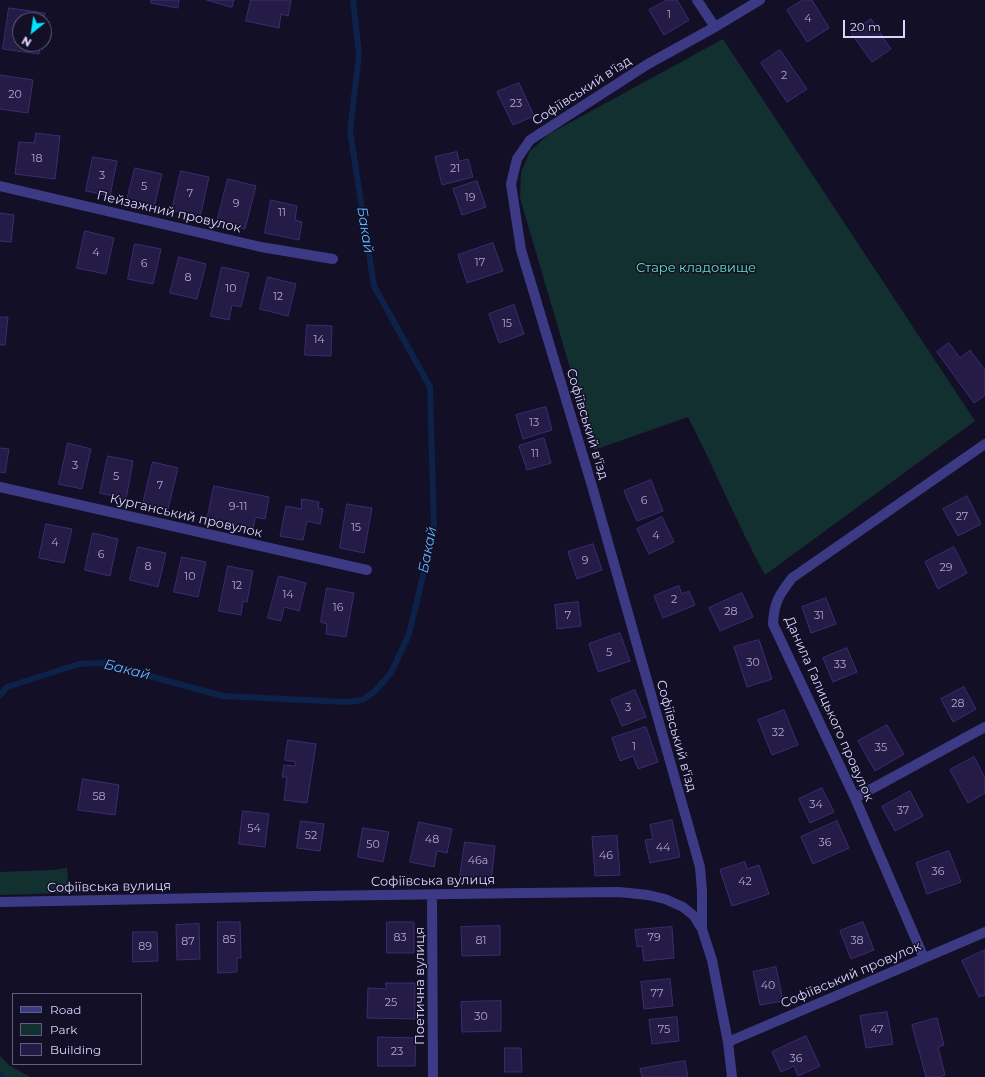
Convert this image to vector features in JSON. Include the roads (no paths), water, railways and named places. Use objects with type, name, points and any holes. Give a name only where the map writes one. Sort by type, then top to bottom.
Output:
[{"type":"street","points":[[697,0],[715,27]]},
{"type":"street","name":"Софіївський в'їзд","points":[[702,929],[702,891],[700,867],[592,486],[521,250],[510,184],[517,159],[530,140],[648,64],[760,0]]},
{"type":"street","name":"Пейзажний провулок","points":[[0,186],[261,247],[333,259]]},
{"type":"street","name":"Данила Галицького провулок","points":[[924,958],[855,798],[773,624],[774,609],[780,595],[792,578],[985,444]]},
{"type":"street","name":"Курганський провулок","points":[[0,487],[367,570]]},
{"type":"street","points":[[855,798],[985,727]]},
{"type":"street","name":"Софіївська вулиця","points":[[0,902],[619,892],[648,895],[683,907],[694,916],[702,929],[712,960],[728,1042],[732,1077]]},
{"type":"street","name":"Поетична вулиця","points":[[432,895],[433,1077]]},
{"type":"street","name":"Софіївський провулок","points":[[728,1042],[985,932]]},
{"type":"waterway","name":"Бакай","points":[[0,695],[7,687],[79,664],[101,663],[223,696],[347,702],[362,700],[374,692],[391,673],[409,634],[434,530],[430,387],[374,286],[350,131],[359,54],[353,0]]},
{"type":"park label","name":"Старе кладовище","points":[[696,268]]}]
